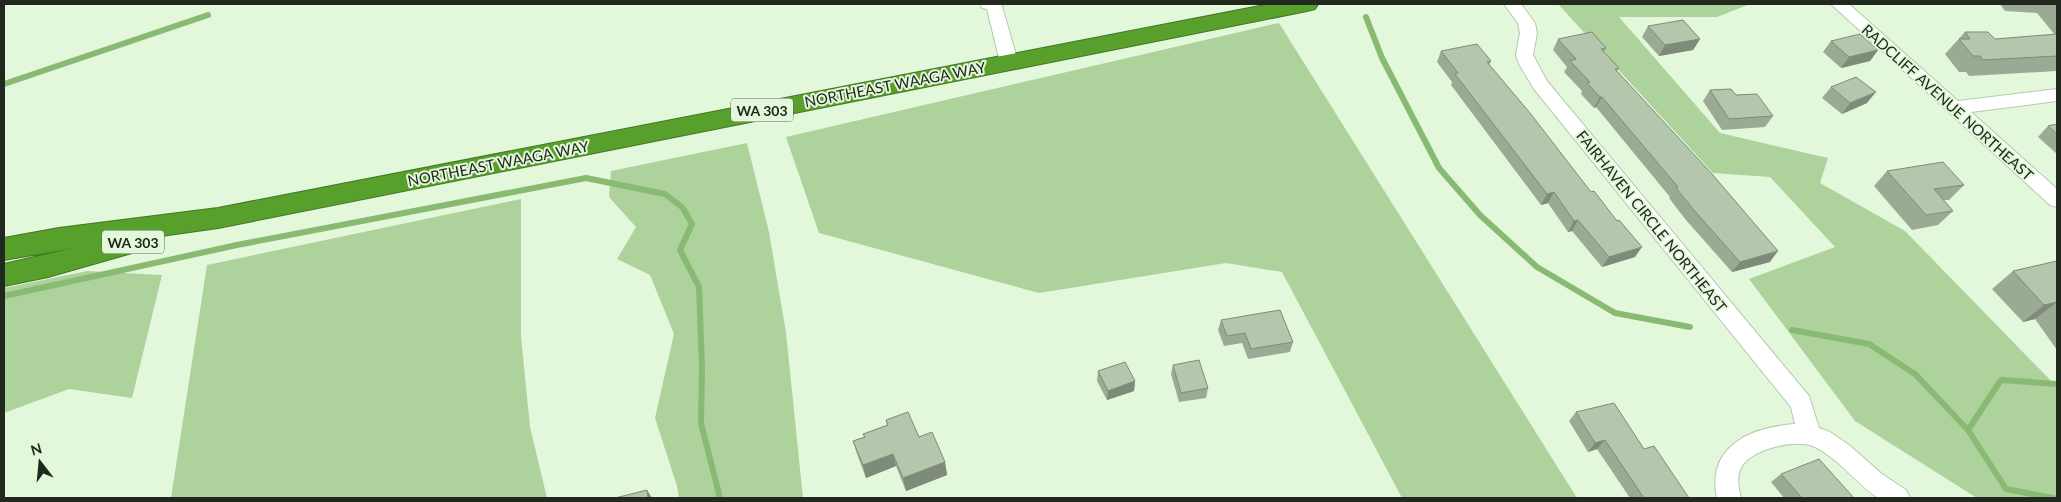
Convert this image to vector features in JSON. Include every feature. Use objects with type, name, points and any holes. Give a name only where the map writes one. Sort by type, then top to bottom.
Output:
[{"type":"highway","name":"NORTHEAST WAAGA WAY","points":[[218,218],[1307,4]]},
{"type":"highway","name":"WA 303","points":[[4,249],[59,239],[218,218]]},
{"type":"highway","name":"WA 303","points":[[4,275],[48,266],[218,218]]},
{"type":"street","points":[[988,4],[994,6],[1009,62]]},
{"type":"street","name":"FAIRHAVEN CIRCLE NORTHEAST","points":[[1512,4],[1528,25],[1528,35],[1524,44],[1525,58],[1540,85],[1801,403],[1809,434]]},
{"type":"street","name":"RADCLIFF AVENUE NORTHEAST","points":[[1839,4],[2057,200]]},
{"type":"street","points":[[1955,108],[2057,95]]},
{"type":"street","points":[[1729,498],[1725,483],[1729,463],[1738,452],[1749,445],[1785,434],[1796,433],[1809,434],[1835,446],[1866,475],[1898,498]]},
{"type":"green space","points":[[1558,4],[1750,4],[1717,17],[1619,17],[1720,133],[1828,158],[1820,183],[1905,231],[2057,387],[2057,498],[1977,498],[1855,421],[1749,279],[1835,247],[1770,177],[1713,173]]},
{"type":"green space","points":[[1279,23],[1577,498],[1402,498],[1282,272],[1226,263],[1039,293],[819,233],[786,137]]},
{"type":"green space","points":[[747,143],[769,232],[786,333],[803,498],[679,498],[677,486],[655,418],[674,334],[650,275],[617,259],[636,227],[609,197],[611,171]]},
{"type":"green space","points":[[521,199],[521,337],[530,427],[547,498],[171,498],[207,265]]},
{"type":"green space","points":[[87,271],[162,275],[132,398],[69,389],[4,413],[4,288]]},
{"type":"building","points":[[1683,20],[1700,39],[1665,45],[1648,26]]},
{"type":"building","points":[[1592,32],[1606,48],[1601,49],[1619,68],[1615,69],[1712,174],[1778,251],[1740,262],[1693,209],[1676,188],[1678,187],[1602,97],[1587,83],[1590,82],[1570,61],[1576,59],[1558,39]]},
{"type":"building","points":[[1965,32],[1988,32],[1995,39],[2057,34],[2057,56],[1983,60],[1980,56],[1973,56],[1959,39],[1970,39]]},
{"type":"building","points":[[1860,34],[1878,50],[1849,57],[1831,41]]},
{"type":"building","points":[[1477,44],[1491,61],[1487,62],[1530,113],[1591,192],[1594,191],[1617,221],[1619,220],[1642,247],[1609,257],[1578,220],[1574,221],[1554,192],[1547,194],[1455,74],[1458,73],[1441,51]]},
{"type":"building","points":[[1856,77],[1876,92],[1850,103],[1831,87]]},
{"type":"building","points":[[1731,89],[1736,95],[1757,94],[1773,116],[1729,119],[1710,90]]},
{"type":"building","points":[[2057,124],[2057,134],[2048,126]]},
{"type":"building","points":[[1943,162],[1964,185],[1934,189],[1953,211],[1926,215],[1887,171]]},
{"type":"building","points":[[2057,261],[2057,302],[2044,305],[2013,271]]},
{"type":"building","points":[[1280,310],[1293,342],[1251,349],[1245,333],[1227,336],[1221,320]]},
{"type":"building","points":[[1199,360],[1208,388],[1181,393],[1173,365]]},
{"type":"building","points":[[1125,362],[1135,381],[1108,391],[1098,371]]},
{"type":"building","points":[[1614,403],[1644,449],[1654,446],[1689,498],[1644,498],[1605,440],[1595,443],[1576,412]]},
{"type":"building","points":[[908,412],[919,437],[932,432],[945,462],[903,478],[893,454],[863,465],[853,441],[865,437],[863,434],[888,425],[886,420]]},
{"type":"building","points":[[1819,459],[1854,498],[1802,498],[1781,474]]},
{"type":"building","points":[[647,490],[648,498],[615,498]]},
{"type":"waterway","points":[[4,84],[208,15]]},
{"type":"waterway","points":[[1366,17],[1382,58],[1439,168],[1480,215],[1537,267],[1615,313],[1690,327]]},
{"type":"waterway","points":[[4,296],[237,245],[586,178],[665,194],[683,208],[692,224],[680,250],[699,287],[702,367],[701,423],[720,498]]},
{"type":"waterway","points":[[1792,330],[1869,344],[1915,374],[1968,430]]},
{"type":"waterway","points":[[1968,430],[2001,380],[2057,384]]},
{"type":"waterway","points":[[1968,430],[2006,489],[2053,498]]}]
